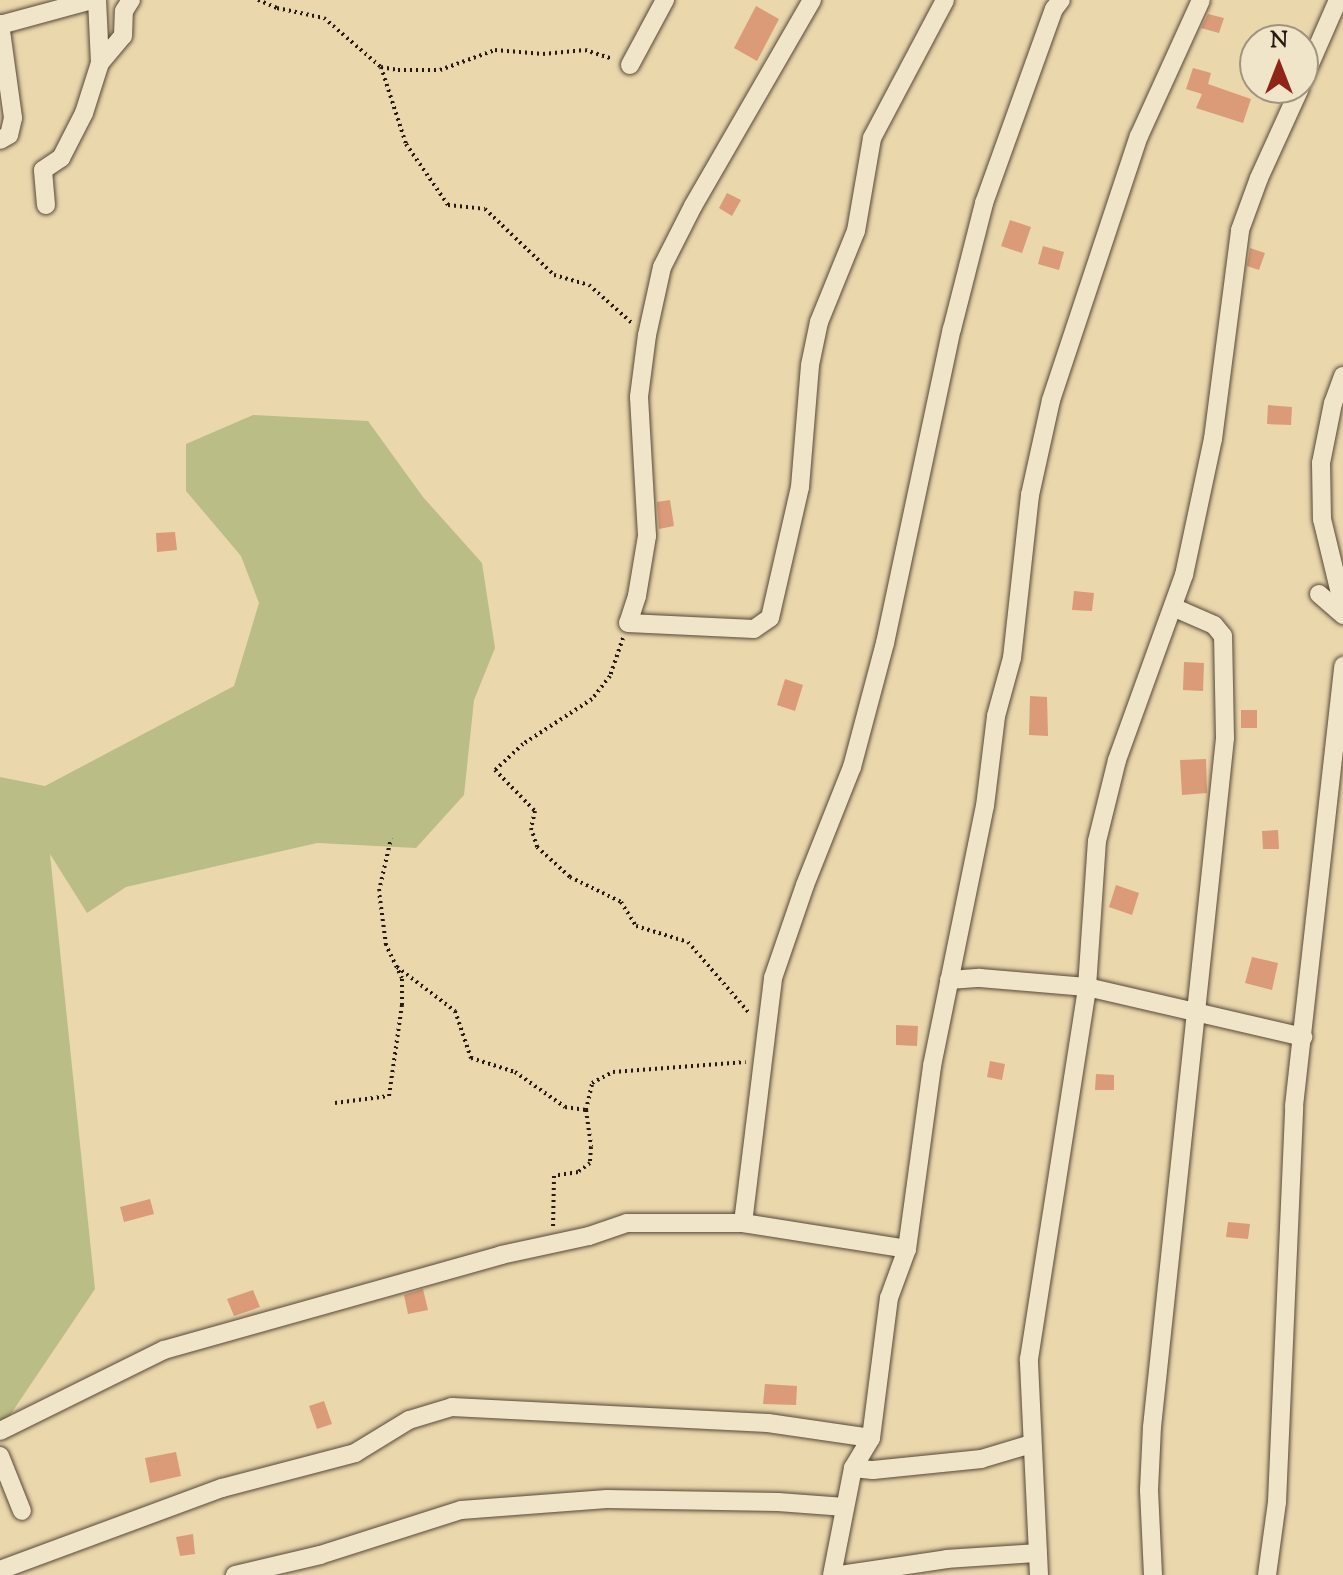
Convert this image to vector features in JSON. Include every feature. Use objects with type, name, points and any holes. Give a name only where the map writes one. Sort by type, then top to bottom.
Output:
[{"type":"street","points":[[0,140],[9,135],[13,118],[0,25],[94,0],[100,63]]},
{"type":"street","points":[[46,205],[43,170],[61,158],[84,113],[100,63],[123,36],[124,11],[131,0]]},
{"type":"street","points":[[630,65],[665,0]]},
{"type":"street","points":[[812,0],[693,206],[662,267],[647,335],[639,397],[647,536],[637,596],[628,623],[754,629],[770,618],[800,487],[810,365],[819,322],[856,231],[863,175],[877,124],[945,0]]},
{"type":"street","points":[[743,1223],[773,978],[805,885],[852,767],[885,643],[975,234],[1027,81],[1061,0]]},
{"type":"street","points":[[832,1575],[853,1468],[871,1438],[889,1298],[907,1249],[926,1101],[985,806],[996,716],[1012,658],[1030,495],[1051,400],[1139,136],[1201,0]]},
{"type":"street","points":[[1319,43],[1338,0]]},
{"type":"street","points":[[1039,1575],[1029,1359],[1087,987],[1097,841],[1117,760],[1184,575],[1213,439],[1240,230],[1259,178],[1293,104]]},
{"type":"street","points":[[1343,376],[1333,403],[1321,463],[1322,519],[1343,606]]},
{"type":"street","points":[[1319,594],[1343,615]]},
{"type":"street","points":[[1153,1575],[1149,1490],[1152,1427],[1194,1011],[1221,785],[1226,651],[1223,636],[1214,625],[1173,607]]},
{"type":"street","points":[[1267,1575],[1277,1502],[1294,1106],[1343,666]]},
{"type":"street","points":[[949,980],[980,978],[1087,987],[1303,1037]]},
{"type":"street","points":[[0,1431],[164,1350],[501,1255],[553,1245],[627,1223],[743,1223],[907,1249]]},
{"type":"street","points":[[0,1570],[222,1488],[355,1453],[409,1420],[452,1407],[768,1423],[871,1438]]},
{"type":"street","points":[[853,1468],[873,1470],[981,1459],[1031,1444]]},
{"type":"street","points":[[0,1456],[22,1511]]},
{"type":"street","points":[[235,1575],[320,1555],[461,1510],[607,1499],[751,1501],[845,1507]]},
{"type":"street","points":[[840,1575],[947,1559],[1038,1553]]},
{"type":"path","points":[[258,0],[277,8],[324,18],[381,67],[406,144],[448,205],[485,209],[554,275],[589,285],[647,335]]},
{"type":"path","points":[[381,67],[440,70],[495,50],[543,54],[585,50],[630,65]]},
{"type":"path","points":[[628,623],[610,676],[592,699],[523,744],[495,770],[535,811],[531,828],[537,847],[570,877],[621,902],[636,926],[688,942],[729,986],[753,1019],[768,1027]]},
{"type":"path","points":[[335,1103],[389,1096],[402,1005],[402,978],[386,945],[379,891],[391,838]]},
{"type":"path","points":[[397,967],[455,1011],[471,1058],[515,1072],[565,1107],[586,1110]]},
{"type":"path","points":[[553,1245],[554,1176],[578,1172],[590,1163],[586,1110],[592,1083],[613,1072],[764,1062]]},
{"type":"green space","points":[[253,415],[368,421],[423,497],[482,563],[495,648],[474,700],[464,795],[416,848],[317,843],[126,887],[87,913],[50,854],[95,1289],[0,1430],[0,777],[45,786],[234,686],[259,603],[241,556],[186,491],[186,444]]},
{"type":"building","points":[[756,6],[779,19],[757,61],[734,48]]},
{"type":"building","points":[[1208,14],[1224,18],[1219,33],[1201,28]]},
{"type":"building","points":[[1193,68],[1211,73],[1208,84],[1239,95],[1239,104],[1249,104],[1243,123],[1196,108],[1202,94],[1186,89]]},
{"type":"building","points":[[727,193],[741,200],[732,216],[719,208]]},
{"type":"building","points":[[1010,220],[1031,227],[1022,253],[1001,246]]},
{"type":"building","points":[[1043,246],[1064,252],[1059,270],[1038,264]]},
{"type":"building","points":[[1250,248],[1265,253],[1259,270],[1247,266]]},
{"type":"building","points":[[1268,405],[1292,407],[1291,425],[1267,424]]},
{"type":"building","points":[[670,500],[674,526],[659,529],[657,502]]},
{"type":"building","points":[[175,532],[177,550],[157,552],[156,533]]},
{"type":"building","points":[[1074,591],[1094,593],[1092,611],[1072,610]]},
{"type":"building","points":[[1184,662],[1204,663],[1203,691],[1183,690]]},
{"type":"building","points":[[785,679],[803,685],[795,711],[777,705]]},
{"type":"building","points":[[1030,696],[1047,697],[1048,736],[1029,735]]},
{"type":"building","points":[[1241,710],[1257,710],[1257,728],[1241,728]]},
{"type":"building","points":[[1206,759],[1207,793],[1182,795],[1180,760]]},
{"type":"building","points":[[1278,830],[1279,849],[1263,849],[1262,831]]},
{"type":"building","points":[[1116,885],[1139,893],[1132,915],[1109,907]]},
{"type":"building","points":[[1252,957],[1278,963],[1272,990],[1245,983]]},
{"type":"building","points":[[896,1025],[918,1026],[917,1046],[896,1045]]},
{"type":"building","points":[[990,1061],[1005,1064],[1002,1080],[987,1077]]},
{"type":"building","points":[[1096,1074],[1114,1075],[1114,1090],[1095,1090]]},
{"type":"building","points":[[150,1199],[154,1214],[124,1222],[120,1207]]},
{"type":"building","points":[[1228,1222],[1250,1224],[1248,1239],[1226,1237]]},
{"type":"building","points":[[423,1289],[428,1310],[408,1314],[404,1295]]},
{"type":"building","points":[[253,1290],[260,1307],[234,1316],[227,1299]]},
{"type":"building","points":[[765,1384],[797,1386],[796,1405],[763,1404]]},
{"type":"building","points":[[324,1401],[332,1424],[317,1429],[309,1406]]},
{"type":"building","points":[[176,1452],[181,1476],[150,1483],[145,1458]]},
{"type":"building","points":[[193,1534],[195,1554],[180,1556],[176,1537]]}]
